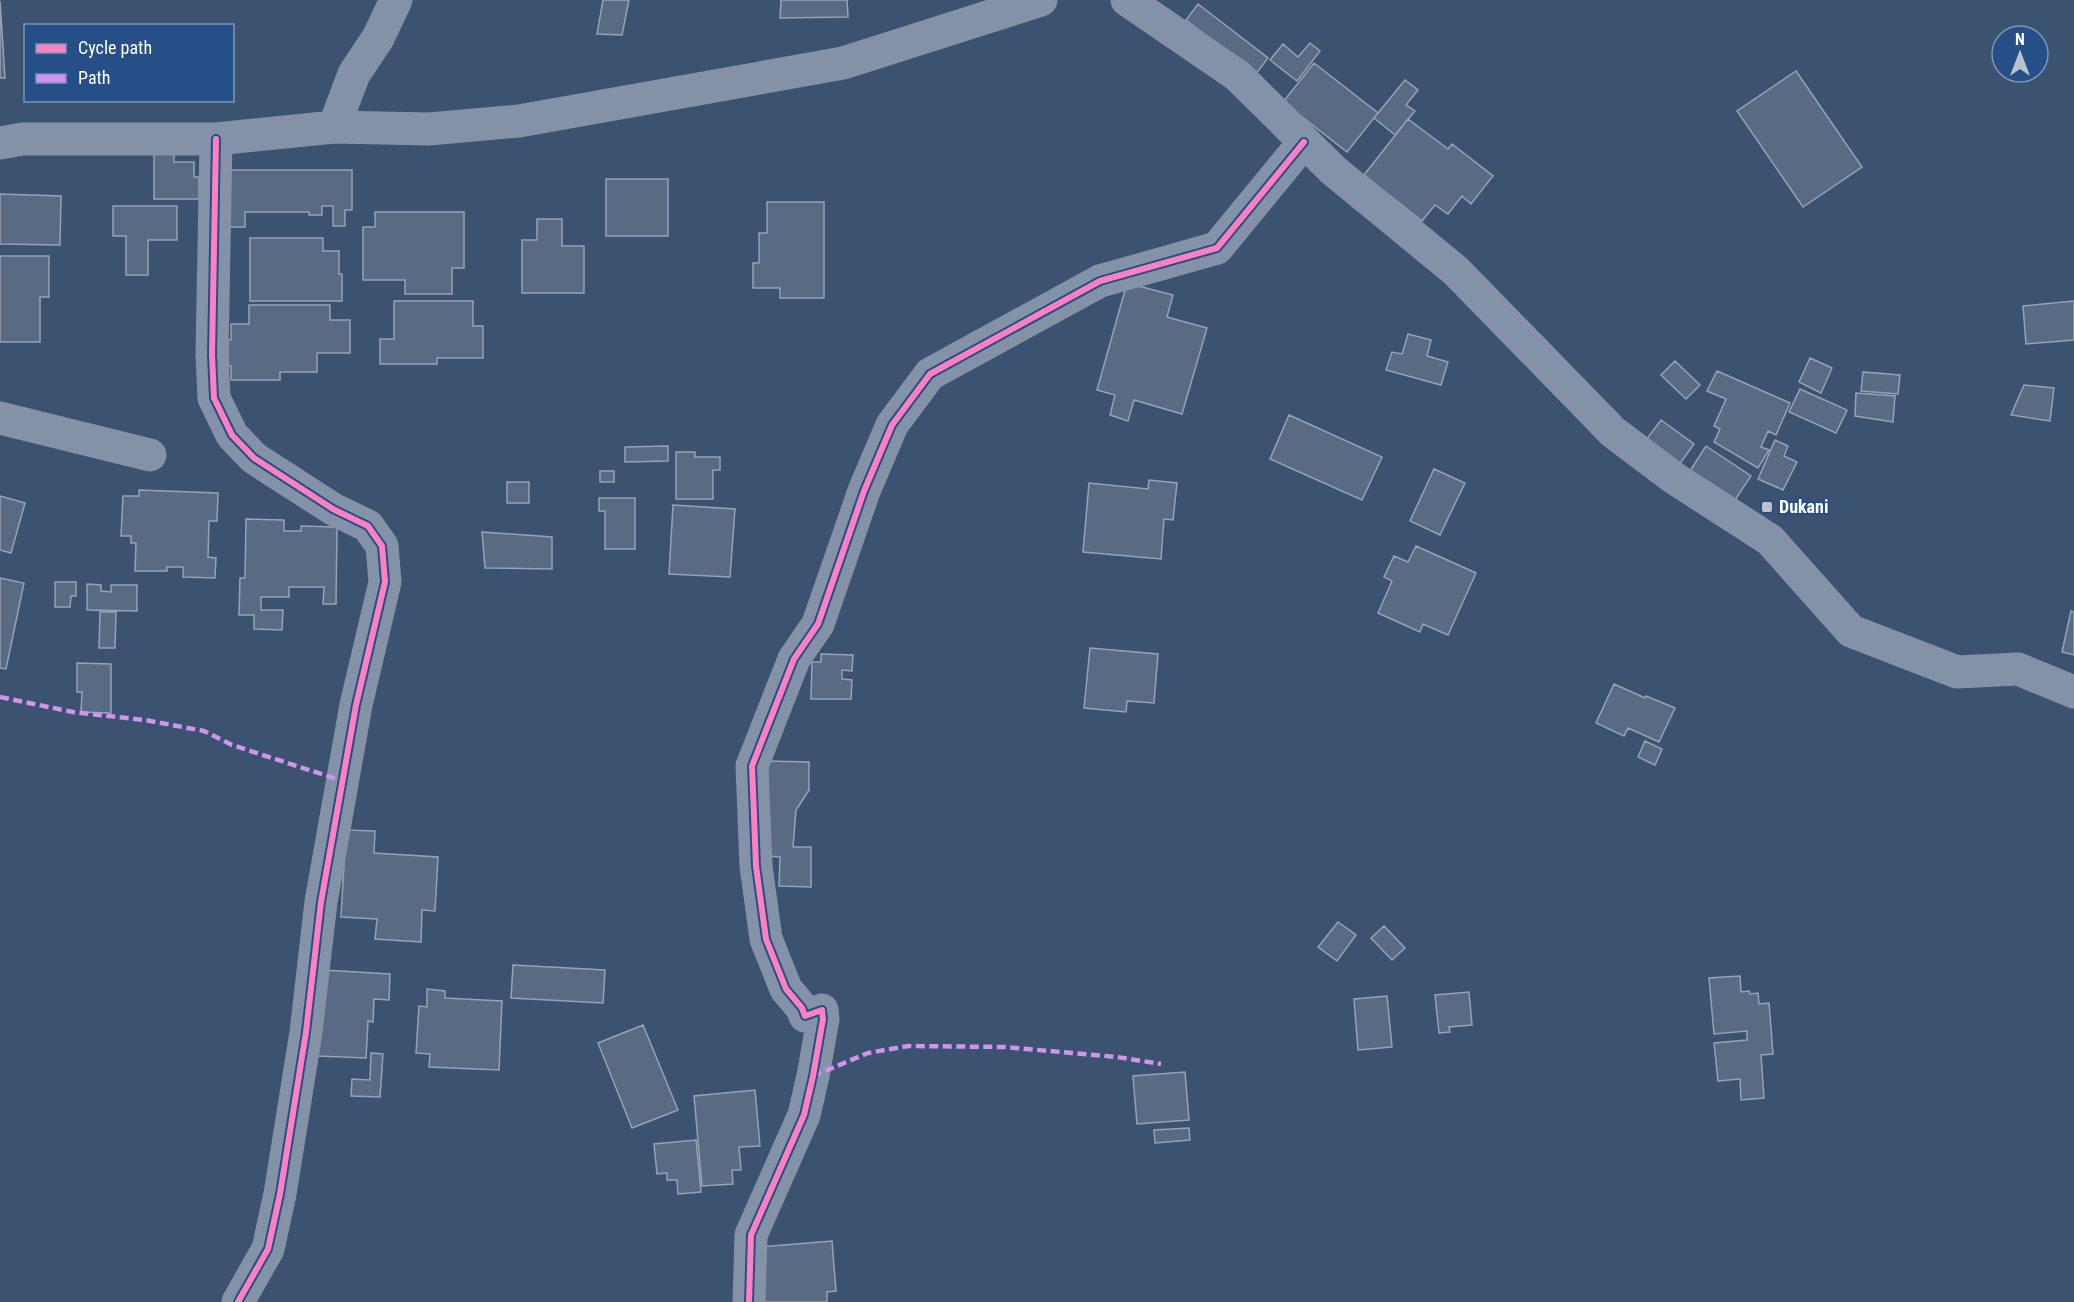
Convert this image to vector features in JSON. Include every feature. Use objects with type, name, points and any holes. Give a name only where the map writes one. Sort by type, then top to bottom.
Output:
[{"type":"street","points":[[334,127],[354,74],[378,38],[396,0]]},
{"type":"street","points":[[0,143],[23,139],[216,139],[334,127],[429,129],[519,121],[843,63],[1041,0]]},
{"type":"street","points":[[1148,3],[1238,76],[1332,170],[1456,271],[1613,432],[1674,478],[1770,540],[1851,631],[1957,672],[2018,669],[2074,692]]},
{"type":"street","points":[[216,139],[212,355],[214,398],[232,435],[254,458],[333,508],[368,526],[382,546],[385,582],[356,705],[321,903],[306,1032],[280,1194],[267,1249],[238,1302]]},
{"type":"street","points":[[749,1302],[751,1235],[804,1115],[823,1019],[822,1010],[805,1016],[802,1008],[786,989],[766,939],[756,866],[752,766],[794,659],[818,624],[864,491],[892,425],[930,374],[1100,281],[1218,249],[1304,142]]},
{"type":"street","points":[[0,418],[150,454]]},
{"type":"building","points":[[603,0],[629,0],[622,35],[597,34]]},
{"type":"building","points":[[781,0],[847,0],[848,17],[780,18]]},
{"type":"building","points":[[0,1],[5,78],[0,78]]},
{"type":"building","points":[[1198,4],[1268,58],[1256,74],[1186,20]]},
{"type":"building","points":[[1310,43],[1320,51],[1297,81],[1270,60],[1283,44],[1298,57]]},
{"type":"building","points":[[1314,63],[1378,113],[1347,152],[1283,102]]},
{"type":"building","points":[[1796,71],[1862,167],[1803,207],[1737,111]]},
{"type":"building","points":[[1405,80],[1418,90],[1406,105],[1415,111],[1395,135],[1374,118]]},
{"type":"building","points":[[1408,119],[1448,149],[1452,144],[1493,176],[1471,204],[1462,196],[1448,214],[1435,205],[1422,221],[1364,175]]},
{"type":"building","points":[[154,154],[174,154],[174,162],[194,162],[194,177],[199,177],[199,199],[154,199]]},
{"type":"building","points":[[230,170],[352,170],[352,210],[345,210],[345,226],[333,226],[333,206],[322,206],[322,215],[309,215],[309,212],[245,212],[245,227],[229,227]]},
{"type":"building","points":[[606,179],[668,179],[668,236],[606,236]]},
{"type":"building","points":[[0,194],[61,196],[60,245],[0,244]]},
{"type":"building","points":[[767,202],[824,202],[824,298],[780,298],[780,288],[753,288],[753,263],[759,263],[759,233],[767,233]]},
{"type":"building","points":[[113,206],[177,206],[177,240],[148,240],[148,275],[126,275],[126,236],[113,236]]},
{"type":"building","points":[[375,212],[464,212],[464,268],[452,268],[452,294],[405,294],[405,280],[363,280],[363,227],[375,227]]},
{"type":"building","points":[[537,219],[562,219],[562,246],[584,246],[584,293],[522,293],[522,240],[537,240]]},
{"type":"building","points":[[250,238],[323,238],[323,251],[339,251],[342,301],[250,301]]},
{"type":"building","points":[[0,256],[49,256],[49,297],[40,297],[40,342],[0,342]]},
{"type":"building","points":[[1127,283],[1173,295],[1167,317],[1207,328],[1182,414],[1134,400],[1128,421],[1110,415],[1115,395],[1097,390]]},
{"type":"building","points":[[394,301],[473,301],[473,326],[483,326],[483,358],[437,358],[437,364],[380,364],[380,339],[394,339]]},
{"type":"building","points":[[2074,301],[2074,340],[2026,344],[2023,306]]},
{"type":"building","points":[[249,305],[330,305],[330,320],[350,320],[350,353],[317,353],[317,372],[280,372],[280,380],[231,380],[231,366],[228,366],[228,340],[231,340],[231,324],[249,324]]},
{"type":"building","points":[[1408,334],[1431,340],[1427,356],[1448,362],[1441,385],[1386,370],[1392,352],[1402,354]]},
{"type":"building","points":[[1810,358],[1832,368],[1821,393],[1799,382]]},
{"type":"building","points":[[1675,361],[1700,385],[1686,399],[1661,375]]},
{"type":"building","points":[[1717,371],[1790,403],[1776,435],[1768,431],[1761,447],[1769,450],[1758,468],[1714,442],[1720,429],[1714,426],[1726,399],[1707,391]]},
{"type":"building","points":[[1863,372],[1900,375],[1898,394],[1861,391]]},
{"type":"building","points":[[2024,385],[2054,388],[2050,421],[2011,415]]},
{"type":"building","points":[[1800,389],[1847,410],[1836,433],[1789,412]]},
{"type":"building","points":[[1856,393],[1895,396],[1893,422],[1855,416]]},
{"type":"building","points":[[1289,415],[1382,457],[1362,500],[1270,459]]},
{"type":"building","points":[[1661,420],[1694,444],[1679,465],[1646,440]]},
{"type":"building","points":[[1775,440],[1788,446],[1784,456],[1797,462],[1783,490],[1758,479]]},
{"type":"building","points":[[668,446],[668,461],[625,462],[625,447]]},
{"type":"building","points":[[1706,446],[1751,476],[1733,503],[1688,474]]},
{"type":"building","points":[[676,452],[695,452],[695,457],[720,457],[720,470],[713,470],[713,499],[676,499]]},
{"type":"building","points":[[1434,469],[1465,483],[1440,535],[1410,521]]},
{"type":"building","points":[[600,471],[614,471],[614,482],[600,482]]},
{"type":"building","points":[[1149,480],[1177,483],[1173,520],[1164,519],[1161,559],[1083,552],[1089,483],[1148,489]]},
{"type":"building","points":[[507,482],[529,482],[529,503],[507,503]]},
{"type":"building","points":[[139,490],[218,493],[217,521],[209,521],[208,557],[216,558],[215,578],[183,577],[183,567],[167,567],[167,571],[135,571],[136,543],[131,543],[131,536],[121,536],[123,496],[139,496]]},
{"type":"building","points":[[0,496],[25,503],[11,553],[0,550]]},
{"type":"building","points":[[599,498],[635,498],[635,549],[605,549],[605,511],[599,511]]},
{"type":"building","points":[[673,505],[735,509],[730,577],[669,574]]},
{"type":"building","points":[[246,519],[284,520],[284,531],[301,531],[301,526],[337,527],[336,604],[323,604],[324,587],[289,587],[289,597],[261,597],[261,610],[283,610],[282,630],[254,629],[254,615],[239,615],[240,578],[245,578]]},
{"type":"building","points":[[482,532],[552,537],[552,569],[485,568]]},
{"type":"building","points":[[1416,546],[1476,573],[1448,635],[1423,624],[1420,632],[1378,613],[1392,581],[1384,577],[1394,556],[1408,562]]},
{"type":"building","points":[[0,578],[24,583],[6,669],[0,668]]},
{"type":"building","points":[[55,582],[76,582],[76,596],[71,596],[70,607],[55,607]]},
{"type":"building","points":[[87,584],[101,585],[101,591],[111,592],[111,585],[137,585],[137,611],[87,610]]},
{"type":"building","points":[[2071,611],[2074,612],[2074,655],[2062,652]]},
{"type":"building","points":[[100,612],[116,612],[115,648],[99,648]]},
{"type":"building","points":[[1090,648],[1158,654],[1154,703],[1127,701],[1126,712],[1084,708]]},
{"type":"building","points":[[821,654],[853,655],[852,671],[842,670],[842,679],[852,680],[851,699],[811,699],[812,662],[821,662]]},
{"type":"building","points":[[77,663],[111,664],[111,713],[81,712],[82,692],[77,692]]},
{"type":"building","points":[[1614,684],[1675,708],[1659,742],[1628,728],[1624,736],[1596,723]]},
{"type":"building","points":[[1645,741],[1662,749],[1655,765],[1638,757]]},
{"type":"building","points":[[765,761],[809,762],[809,790],[796,810],[793,847],[811,847],[811,887],[779,886],[780,857],[769,856]]},
{"type":"building","points":[[346,830],[375,831],[374,853],[438,857],[435,911],[422,910],[421,942],[375,939],[377,919],[341,917]]},
{"type":"building","points":[[1338,922],[1356,935],[1337,961],[1318,947]]},
{"type":"building","points":[[1384,926],[1405,948],[1392,960],[1371,938]]},
{"type":"building","points":[[513,965],[605,970],[603,1003],[511,998]]},
{"type":"building","points":[[323,970],[390,974],[389,1000],[374,999],[373,1022],[368,1021],[366,1058],[318,1056]]},
{"type":"building","points":[[1740,976],[1741,992],[1758,993],[1759,1004],[1769,1003],[1773,1054],[1761,1055],[1764,1098],[1741,1100],[1740,1079],[1718,1081],[1714,1043],[1747,1040],[1747,1031],[1714,1034],[1709,978]]},
{"type":"building","points":[[427,989],[445,991],[445,998],[502,1001],[499,1070],[429,1067],[430,1054],[416,1053],[419,1006],[427,1007]]},
{"type":"building","points":[[1469,992],[1472,1025],[1449,1027],[1450,1032],[1439,1033],[1435,995]]},
{"type":"building","points":[[1387,996],[1392,1047],[1358,1050],[1354,999]]},
{"type":"building","points":[[643,1025],[678,1110],[632,1128],[598,1043]]},
{"type":"building","points":[[371,1053],[383,1054],[380,1097],[351,1096],[352,1079],[370,1080]]},
{"type":"building","points":[[1185,1072],[1189,1120],[1137,1124],[1133,1076]]},
{"type":"building","points":[[755,1090],[760,1146],[739,1147],[741,1170],[732,1170],[733,1184],[702,1186],[694,1096]]},
{"type":"building","points":[[1189,1128],[1190,1140],[1155,1143],[1154,1130]]},
{"type":"building","points":[[696,1140],[701,1192],[678,1194],[677,1180],[667,1180],[667,1173],[657,1174],[654,1144]]},
{"type":"building","points":[[832,1241],[836,1291],[827,1292],[827,1302],[764,1302],[759,1247]]},
{"type":"marked path","points":[[0,697],[73,712],[145,720],[204,731],[232,745],[343,781]]},
{"type":"marked path","points":[[813,1076],[868,1053],[908,1046],[1005,1047],[1117,1057],[1161,1064]]},
{"type":"cycle path","points":[[216,139],[212,355],[214,398],[232,435],[254,458],[333,509],[368,526],[382,546],[385,582],[356,705],[321,902],[306,1032],[280,1194],[268,1249],[238,1302]]},
{"type":"cycle path","points":[[749,1302],[751,1235],[804,1115],[823,1019],[822,1010],[805,1016],[802,1008],[786,989],[766,939],[756,866],[752,766],[794,659],[818,624],[864,491],[892,425],[930,374],[1100,281],[1217,248],[1304,142]]},
{"type":"place","name":"Dukani","points":[[1767,507]]}]
